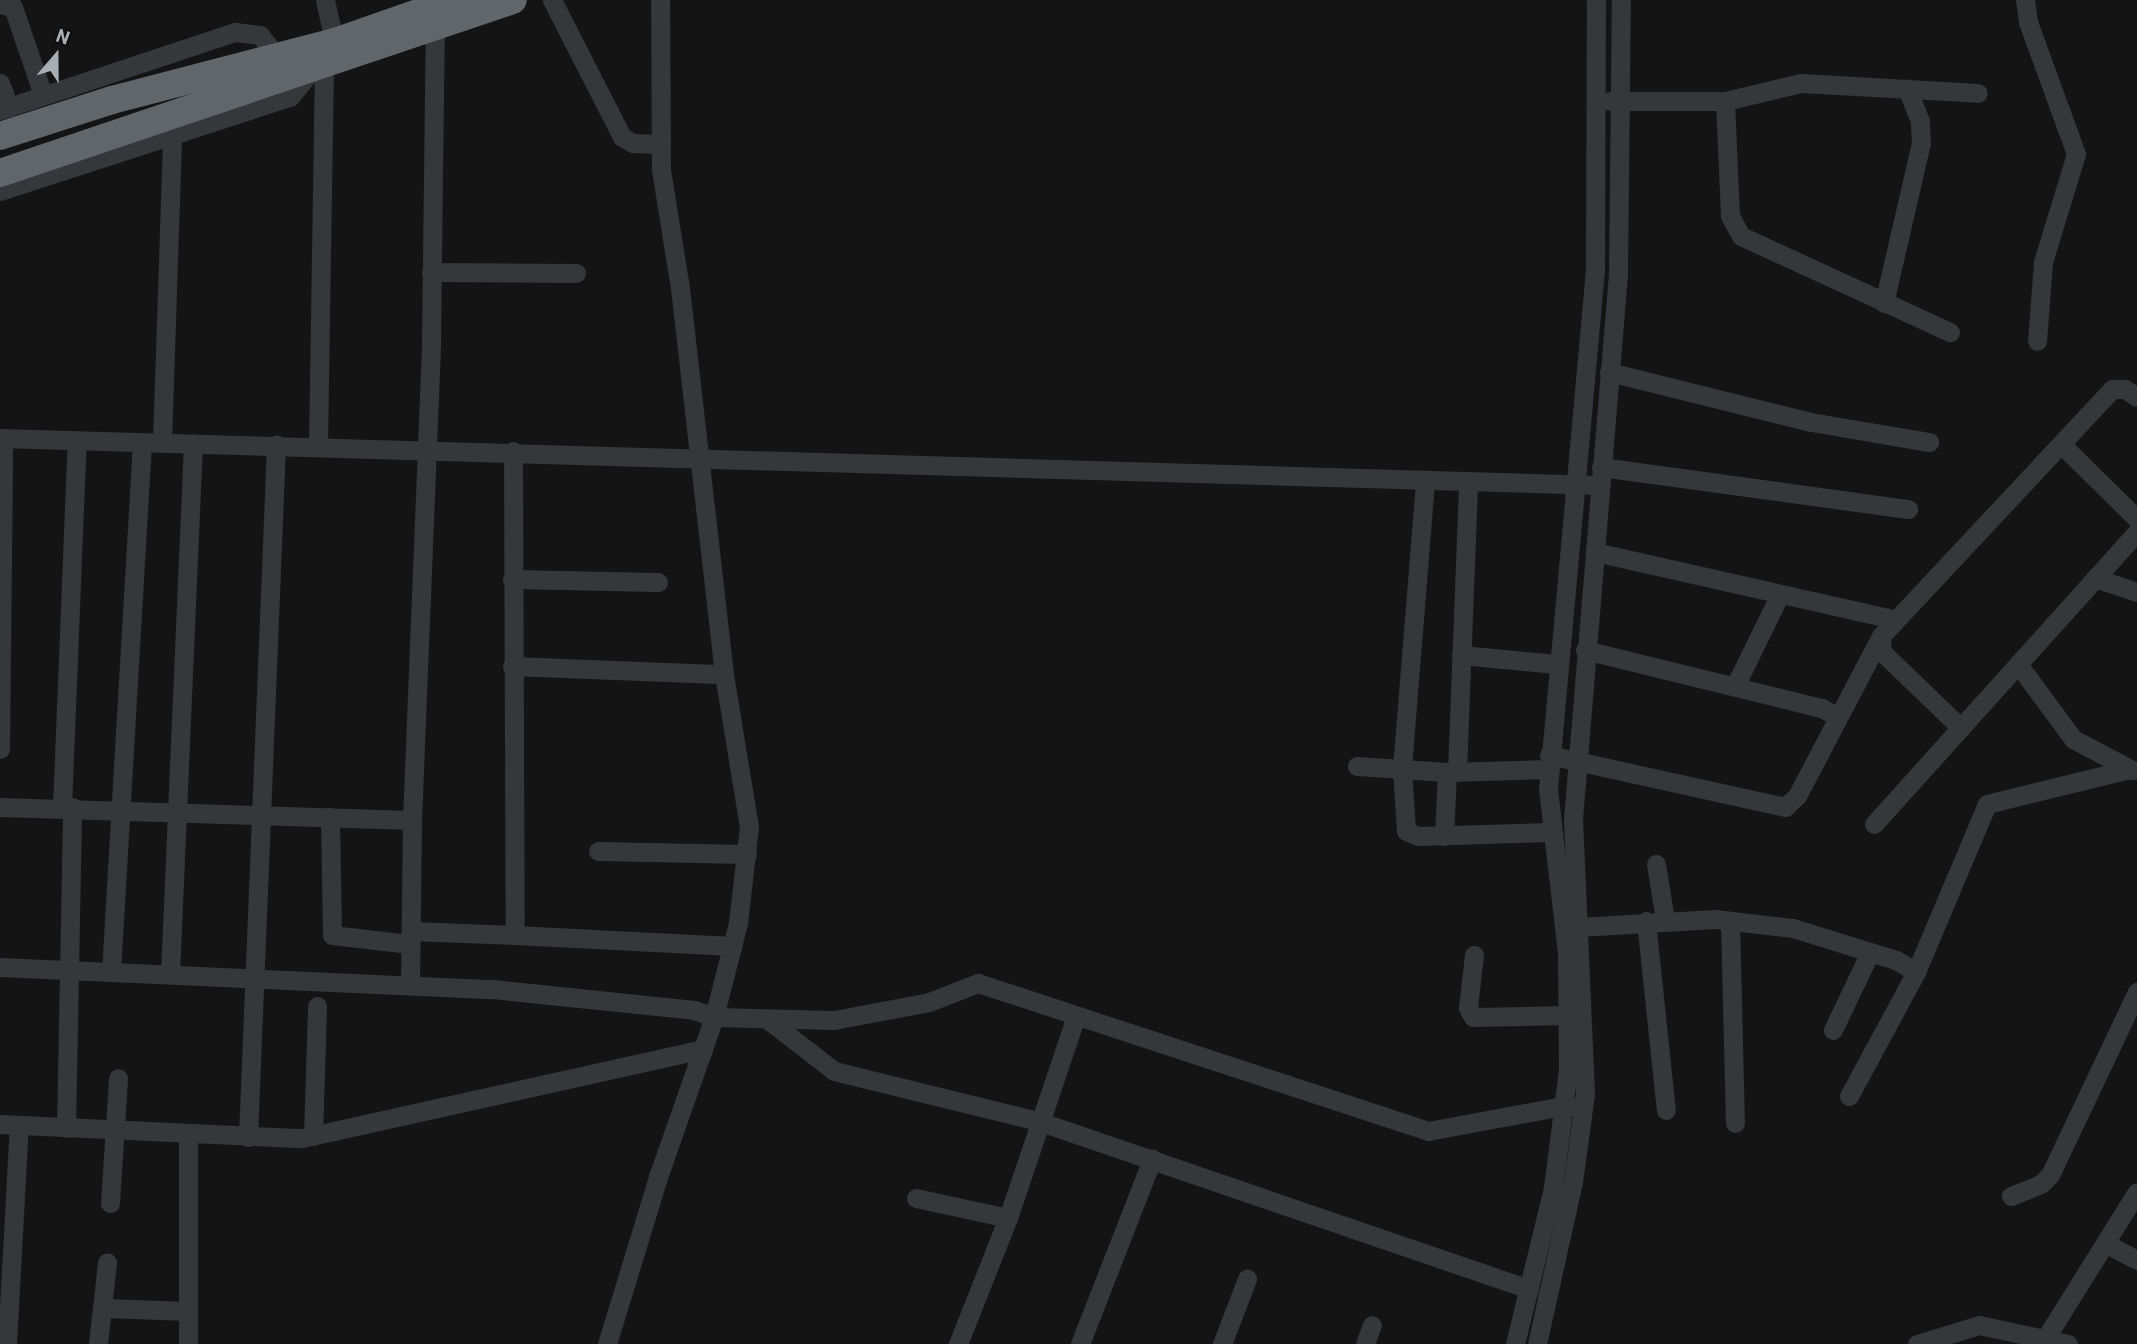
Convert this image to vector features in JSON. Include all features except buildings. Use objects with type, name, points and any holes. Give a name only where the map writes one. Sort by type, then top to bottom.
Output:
[{"type":"highway","points":[[0,173],[314,62],[422,19],[455,0]]},
{"type":"highway","points":[[422,19],[513,0]]},
{"type":"highway","points":[[0,136],[112,100],[314,62]]},
{"type":"street","points":[[318,446],[314,62],[326,0]]},
{"type":"street","points":[[552,0],[622,137],[633,144],[661,144]]},
{"type":"street","points":[[607,1344],[715,1017],[733,946],[749,827],[724,674],[661,144],[660,0]]},
{"type":"street","points":[[1515,1344],[1553,1188],[1563,1106],[1575,937],[1550,832],[1549,762],[1595,270],[1596,0]]},
{"type":"street","points":[[1537,1344],[1573,1182],[1583,1107],[1572,832],[1619,263],[1621,0]]},
{"type":"street","points":[[2025,0],[2028,22],[2076,154],[2043,262],[2037,341]]},
{"type":"street","points":[[0,4],[13,7],[43,95]]},
{"type":"street","points":[[410,985],[412,820],[432,272],[422,19]]},
{"type":"street","points":[[0,83],[4,109],[235,32],[260,35],[314,62]]},
{"type":"street","points":[[0,191],[290,97],[314,62]]},
{"type":"street","points":[[1595,102],[1725,101],[1801,83],[1978,93]]},
{"type":"street","points":[[1884,303],[1921,143],[1920,121],[1907,89]]},
{"type":"street","points":[[1725,101],[1733,228],[1751,245],[1950,332]]},
{"type":"street","points":[[162,442],[172,135]]},
{"type":"street","points":[[432,272],[576,273]]},
{"type":"street","points":[[1609,372],[1811,422],[1928,442]]},
{"type":"street","points":[[1356,766],[1452,772],[1549,762],[1577,762],[1785,807],[1797,796],[1836,716],[1893,620],[2112,389],[2125,389],[2137,397]]},
{"type":"street","points":[[0,749],[2,438],[513,451],[1424,482],[1577,482],[1600,476],[1908,509]]},
{"type":"street","points":[[66,1128],[71,970],[67,807],[77,440]]},
{"type":"street","points":[[111,972],[118,809],[142,442]]},
{"type":"street","points":[[170,974],[193,443]]},
{"type":"street","points":[[2061,444],[2137,519]]},
{"type":"street","points":[[248,1137],[276,445]]},
{"type":"street","points":[[513,451],[515,935]]},
{"type":"street","points":[[1424,482],[1402,769],[1406,831],[1418,836],[1550,832]]},
{"type":"street","points":[[1444,836],[1461,655],[1468,482]]},
{"type":"street","points":[[1874,824],[2137,532]]},
{"type":"street","points":[[1595,552],[1893,620]]},
{"type":"street","points":[[512,579],[658,582]]},
{"type":"street","points":[[2095,579],[2137,592]]},
{"type":"street","points":[[1735,686],[1780,594]]},
{"type":"street","points":[[1879,640],[1882,652],[1961,728]]},
{"type":"street","points":[[1585,650],[1822,708],[1836,716]]},
{"type":"street","points":[[1461,655],[1558,664]]},
{"type":"street","points":[[2018,664],[2073,739],[2133,771]]},
{"type":"street","points":[[512,666],[724,674]]},
{"type":"street","points":[[1849,1096],[1916,972],[1987,804],[2133,771]]},
{"type":"street","points":[[0,807],[67,807],[412,820]]},
{"type":"street","points":[[330,817],[332,936],[411,938],[515,935],[733,946]]},
{"type":"street","points":[[598,851],[747,854]]},
{"type":"street","points":[[1656,864],[1655,920],[1666,1110]]},
{"type":"street","points":[[1575,937],[1655,920],[1730,921],[1793,928],[1870,952],[1916,972]]},
{"type":"street","points":[[1730,921],[1735,1123]]},
{"type":"street","points":[[1833,1030],[1870,952]]},
{"type":"street","points":[[1474,955],[1468,1008],[1473,1017],[1568,1016]]},
{"type":"street","points":[[0,967],[253,976],[410,985],[694,1010],[715,1017],[766,1019],[834,1020],[929,1002],[978,983],[1428,1131],[1563,1106],[1583,1107]]},
{"type":"street","points":[[2011,1196],[2041,1184],[2050,1175],[2137,992]]},
{"type":"street","points":[[313,1136],[317,1006]]},
{"type":"street","points":[[958,1344],[1008,1219],[1076,1016]]},
{"type":"street","points":[[766,1019],[834,1071],[1041,1122],[1152,1159],[1363,1236],[1529,1289]]},
{"type":"street","points":[[7,1344],[10,1124],[188,1135],[313,1136],[703,1049]]},
{"type":"street","points":[[110,1203],[118,1077]]},
{"type":"street","points":[[188,1135],[188,1344]]},
{"type":"street","points":[[1080,1344],[1152,1159]]},
{"type":"street","points":[[2045,1339],[2137,1192]]},
{"type":"street","points":[[916,1198],[1008,1219]]},
{"type":"street","points":[[2105,1243],[2137,1261]]},
{"type":"street","points":[[98,1344],[97,1324],[105,1308],[107,1262]]},
{"type":"street","points":[[1222,1344],[1247,1279]]},
{"type":"street","points":[[105,1308],[188,1311]]},
{"type":"street","points":[[1365,1344],[1372,1325]]},
{"type":"street","points":[[1917,1344],[1979,1325],[2068,1344]]}]
